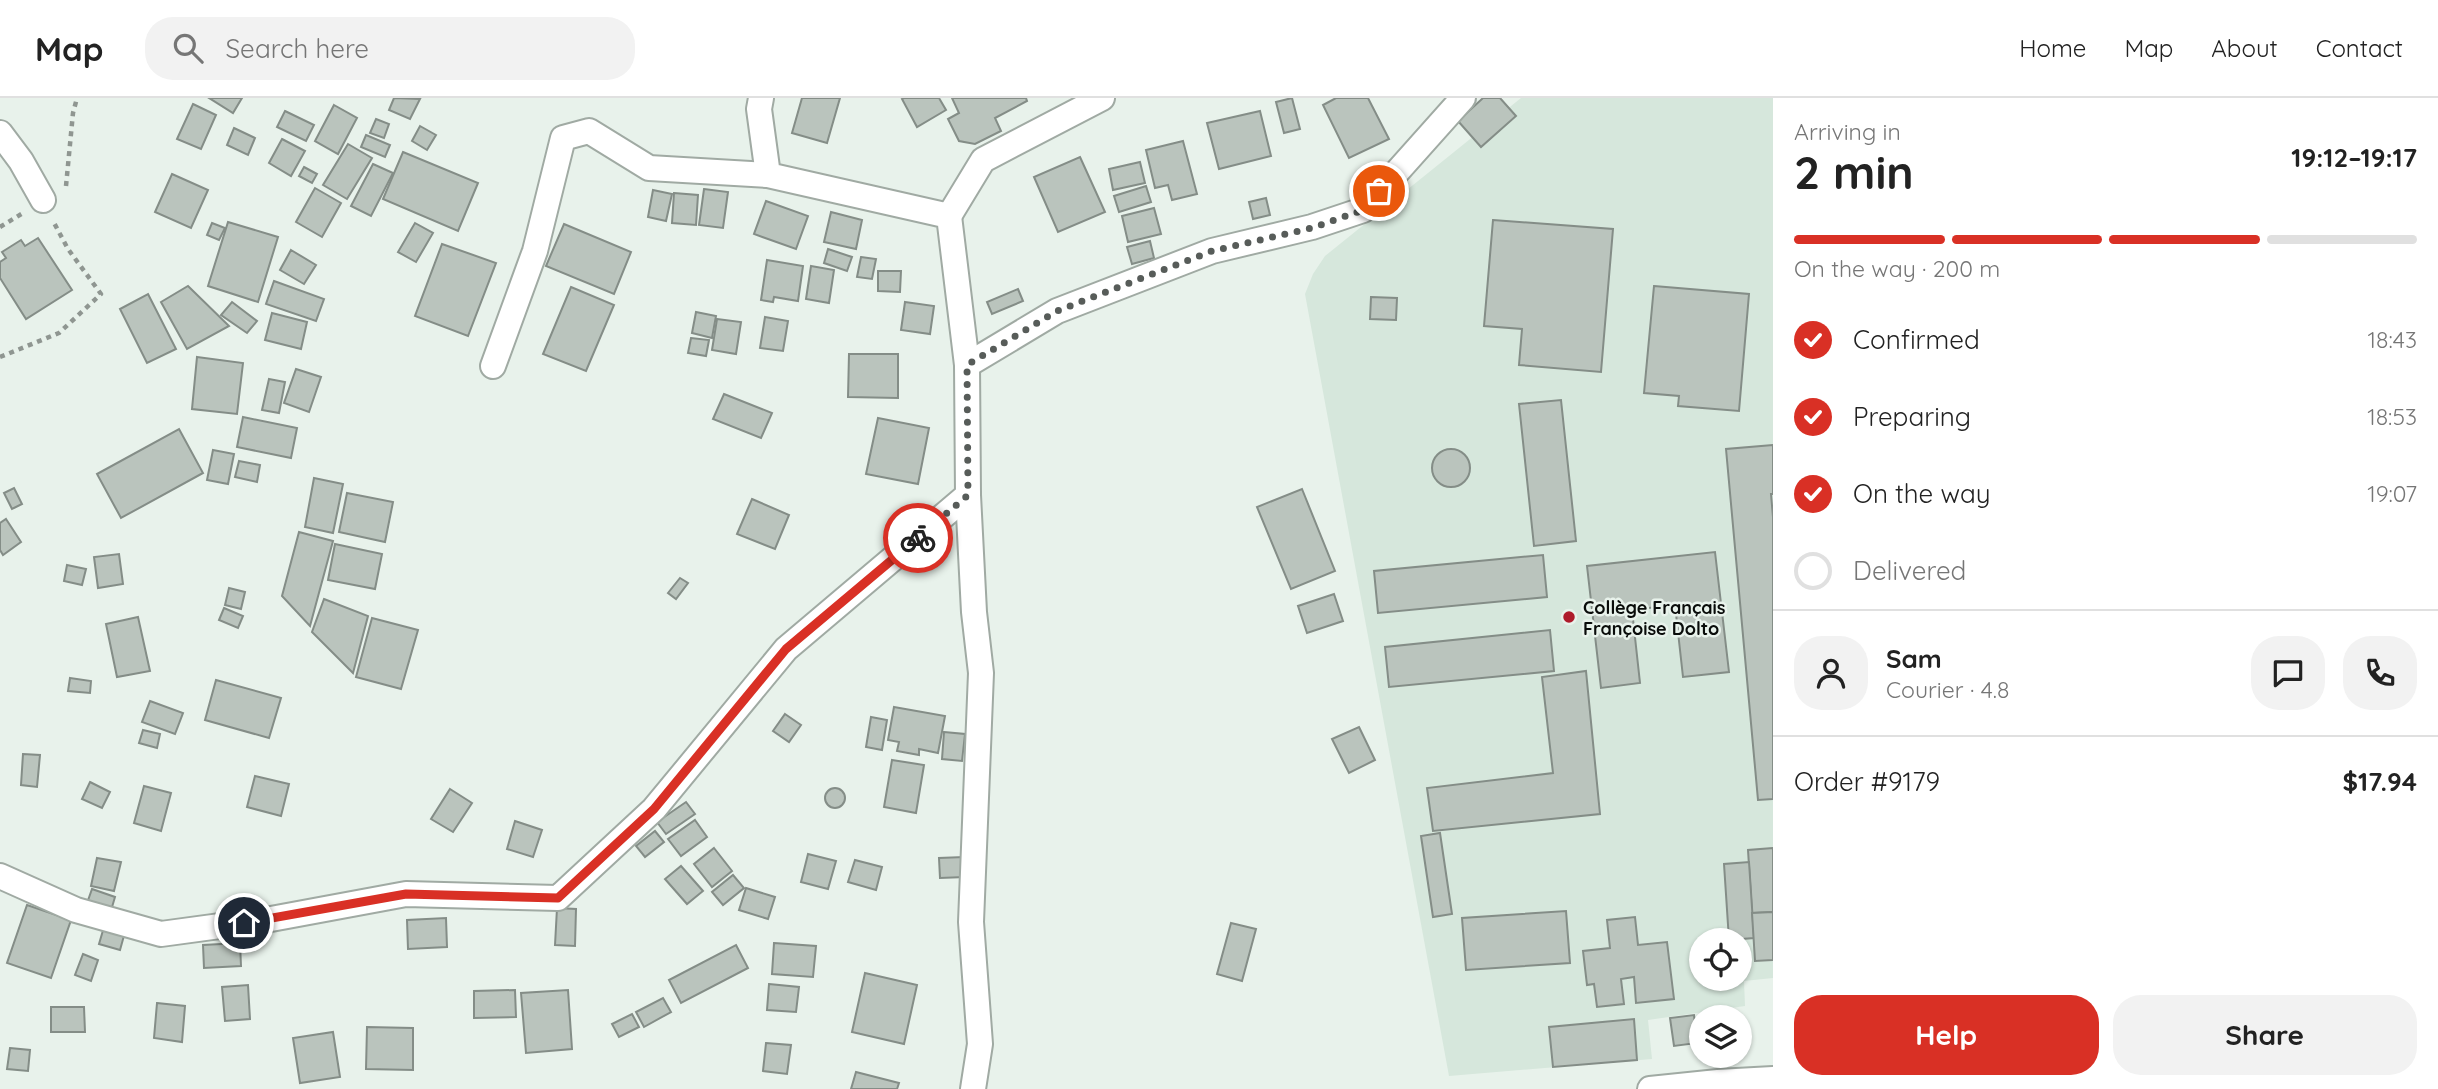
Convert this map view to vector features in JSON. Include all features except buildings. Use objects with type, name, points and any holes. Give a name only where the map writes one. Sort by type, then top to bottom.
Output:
[{"type":"street","points":[[761,98],[759,109],[768,175]]},
{"type":"street","points":[[973,1089],[980,1044],[971,922],[981,673],[974,612],[968,495],[967,365],[949,216],[983,160],[1102,98]]},
{"type":"street","points":[[967,365],[1057,311],[1212,251],[1312,228],[1363,210],[1463,98]]},
{"type":"street","points":[[493,366],[535,251],[563,138],[589,131],[649,168],[768,175],[949,216]]},
{"type":"street","points":[[0,133],[21,161],[43,200]]},
{"type":"street","points":[[0,876],[76,910],[161,934],[271,919],[406,894],[558,898],[654,809],[786,649],[968,495]]},
{"type":"street","points":[[1650,1089],[1773,1079]]},
{"type":"path","points":[[0,357],[59,333],[102,293],[68,250],[43,200]]},
{"type":"shaded area","name":"Collège Français Françoise Dolto","points":[[1521,98],[1773,98],[1773,978],[1752,980],[1752,928],[1689,928],[1689,991],[1744,991],[1745,1005],[1689,1005],[1689,1014],[1648,1020],[1652,1059],[1449,1076],[1305,294],[1313,274],[1325,256]]},
{"type":"way so far","points":[[918,538],[968,495],[967,365],[1057,311],[1212,251],[1312,228],[1363,210],[1379,191]]},
{"type":"place","name":"Collège Français Françoise Dolto","points":[[1569,617]]},
{"type":"route","points":[[244,923],[406,894],[558,898],[654,809],[786,649],[918,538]]}]
